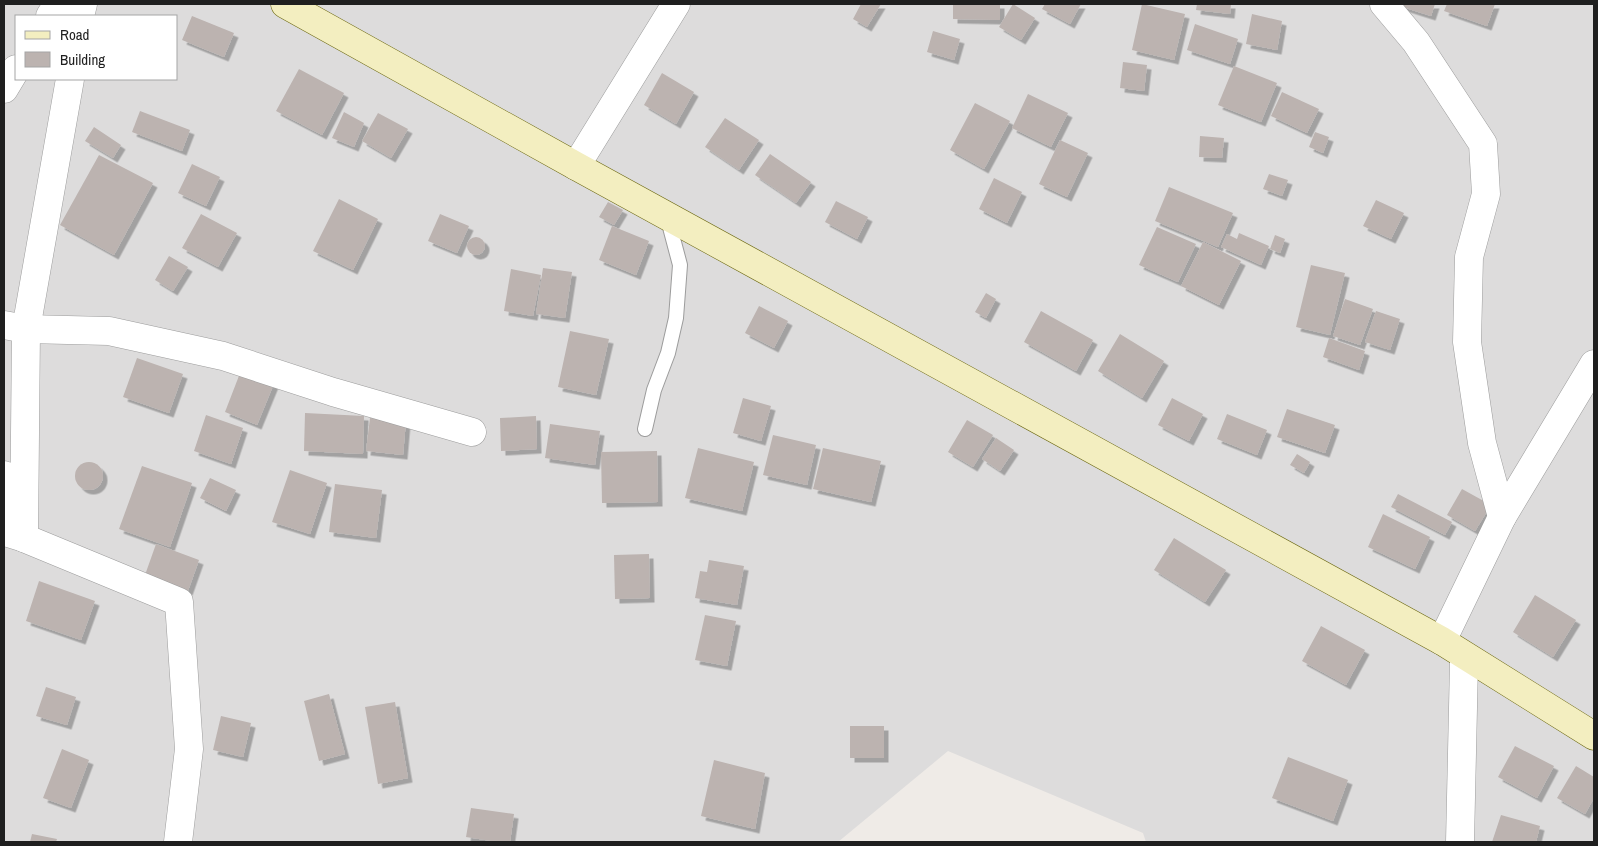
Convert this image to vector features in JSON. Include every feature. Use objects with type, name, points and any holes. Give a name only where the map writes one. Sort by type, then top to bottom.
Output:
[{"type":"street","points":[[51,15],[58,4]]},
{"type":"street","points":[[285,4],[576,166],[1442,641],[1594,736]]},
{"type":"street","points":[[576,166],[676,4]]},
{"type":"street","points":[[1384,4],[1416,42],[1483,144],[1486,194],[1468,257],[1467,342],[1482,443],[1502,517]]},
{"type":"street","points":[[4,89],[15,71]]},
{"type":"street","points":[[14,535],[15,327],[70,80]]},
{"type":"street","points":[[15,327],[109,331],[223,356],[333,392],[472,432]]},
{"type":"street","points":[[1442,641],[1502,517],[1594,364]]},
{"type":"street","points":[[4,475],[14,535]]},
{"type":"street","points":[[14,535],[180,602],[189,750],[178,842]]},
{"type":"street","points":[[1460,842],[1464,663],[1474,662]]},
{"type":"lane","points":[[645,429],[654,390],[668,353],[676,318],[680,265],[667,216]]},
{"type":"shaded area","points":[[4,4],[1594,4],[1594,842],[1146,842],[1143,833],[948,751],[838,842],[4,842]]},
{"type":"building","points":[[861,4],[881,4],[867,27],[853,19]]},
{"type":"building","points":[[953,4],[1000,4],[1000,20],[953,19]]},
{"type":"building","points":[[1013,4],[1035,18],[1021,40],[999,27]]},
{"type":"building","points":[[1045,4],[1081,4],[1070,24],[1042,9]]},
{"type":"building","points":[[1142,4],[1185,14],[1174,60],[1132,50]]},
{"type":"building","points":[[1197,4],[1231,4],[1230,14],[1196,10]]},
{"type":"building","points":[[1393,4],[1435,4],[1431,16]]},
{"type":"building","points":[[1447,4],[1495,4],[1487,26],[1444,11]]},
{"type":"building","points":[[1252,14],[1282,21],[1277,50],[1246,44]]},
{"type":"building","points":[[192,16],[234,33],[224,57],[182,40]]},
{"type":"building","points":[[1195,24],[1238,39],[1230,64],[1187,50]]},
{"type":"building","points":[[933,31],[960,39],[954,60],[927,52]]},
{"type":"building","points":[[1123,62],[1147,65],[1144,91],[1120,88]]},
{"type":"building","points":[[1234,66],[1277,83],[1261,122],[1218,105]]},
{"type":"building","points":[[299,69],[344,93],[322,135],[276,111]]},
{"type":"building","points":[[662,73],[694,92],[676,124],[644,105]]},
{"type":"building","points":[[1282,92],[1319,109],[1307,133],[1271,116]]},
{"type":"building","points":[[1028,94],[1068,113],[1051,147],[1012,128]]},
{"type":"building","points":[[975,103],[1010,121],[984,169],[950,150]]},
{"type":"building","points":[[140,111],[190,130],[182,151],[132,132]]},
{"type":"building","points":[[344,112],[364,123],[354,147],[332,138]]},
{"type":"building","points":[[378,113],[408,129],[391,158],[362,141]]},
{"type":"building","points":[[725,118],[759,140],[739,170],[705,147]]},
{"type":"building","points":[[94,127],[121,145],[113,158],[85,141]]},
{"type":"building","points":[[1315,132],[1329,137],[1323,153],[1309,147]]},
{"type":"building","points":[[1200,136],[1224,138],[1222,158],[1199,157]]},
{"type":"building","points":[[1060,140],[1088,153],[1067,197],[1039,184]]},
{"type":"building","points":[[770,154],[811,182],[796,203],[755,175]]},
{"type":"building","points":[[99,155],[153,183],[114,255],[60,225]]},
{"type":"building","points":[[192,164],[220,177],[206,206],[178,193]]},
{"type":"building","points":[[1269,174],[1288,180],[1282,196],[1263,189]]},
{"type":"building","points":[[994,178],[1022,192],[1007,223],[979,209]]},
{"type":"building","points":[[1169,187],[1233,213],[1218,247],[1155,221]]},
{"type":"building","points":[[339,199],[378,219],[353,270],[313,251]]},
{"type":"building","points":[[1376,200],[1404,213],[1391,239],[1363,226]]},
{"type":"building","points":[[836,201],[868,217],[857,239],[825,222]]},
{"type":"building","points":[[608,202],[623,210],[614,225],[599,217]]},
{"type":"building","points":[[201,214],[237,233],[218,267],[182,248]]},
{"type":"building","points":[[440,214],[469,226],[457,253],[428,241]]},
{"type":"building","points":[[612,226],[649,241],[636,275],[599,260]]},
{"type":"building","points":[[1157,227],[1196,244],[1178,282],[1139,265]]},
{"type":"building","points":[[1239,233],[1269,246],[1261,265],[1221,247],[1227,234],[1237,239]]},
{"type":"building","points":[[1275,235],[1285,239],[1280,253],[1270,249]]},
{"type":"building","points":[[476,237],[482,240],[485,246],[482,252],[476,255],[470,252],[467,246],[470,240]]},
{"type":"building","points":[[1203,242],[1241,261],[1219,305],[1181,286]]},
{"type":"building","points":[[169,256],[188,267],[173,291],[155,280]]},
{"type":"building","points":[[1311,265],[1345,273],[1330,335],[1296,327]]},
{"type":"building","points":[[543,268],[572,272],[565,318],[536,314]]},
{"type":"building","points":[[511,269],[541,275],[533,316],[504,311]]},
{"type":"building","points":[[986,293],[996,299],[986,318],[975,312]]},
{"type":"building","points":[[1345,299],[1373,309],[1360,345],[1333,336]]},
{"type":"building","points":[[759,306],[788,321],[774,348],[745,333]]},
{"type":"building","points":[[1041,311],[1093,340],[1076,371],[1024,342]]},
{"type":"building","points":[[1376,311],[1400,319],[1390,350],[1365,342]]},
{"type":"building","points":[[570,331],[609,339],[596,395],[558,387]]},
{"type":"building","points":[[1120,334],[1164,361],[1142,398],[1098,371]]},
{"type":"building","points":[[1329,338],[1365,351],[1359,370],[1323,357]]},
{"type":"building","points":[[137,358],[183,374],[169,413],[123,397]]},
{"type":"building","points":[[242,368],[275,381],[257,425],[225,412]]},
{"type":"building","points":[[743,398],[771,406],[761,441],[733,433]]},
{"type":"building","points":[[1172,398],[1203,414],[1189,441],[1158,425]]},
{"type":"building","points":[[1287,409],[1335,425],[1325,453],[1277,437]]},
{"type":"building","points":[[305,413],[364,416],[363,454],[304,451]]},
{"type":"building","points":[[1227,414],[1267,430],[1257,455],[1217,439]]},
{"type":"building","points":[[206,415],[243,428],[231,464],[194,451]]},
{"type":"building","points":[[536,416],[537,449],[501,451],[500,418]]},
{"type":"building","points":[[370,418],[406,421],[403,455],[366,451]]},
{"type":"building","points":[[967,420],[993,435],[973,467],[948,452]]},
{"type":"building","points":[[550,424],[600,431],[595,465],[545,458]]},
{"type":"building","points":[[773,435],[816,445],[807,485],[763,475]]},
{"type":"building","points":[[996,438],[1014,450],[1000,471],[982,459]]},
{"type":"building","points":[[698,448],[754,462],[742,511],[685,498]]},
{"type":"building","points":[[823,448],[881,461],[871,502],[813,489]]},
{"type":"building","points":[[657,451],[658,502],[602,503],[601,452]]},
{"type":"building","points":[[1297,454],[1310,462],[1304,473],[1290,465]]},
{"type":"building","points":[[89,462],[99,466],[103,476],[99,486],[89,490],[79,486],[75,476],[79,466]]},
{"type":"building","points":[[142,466],[192,483],[170,547],[119,529]]},
{"type":"building","points":[[290,470],[327,483],[310,534],[272,522]]},
{"type":"building","points":[[210,478],[236,490],[226,511],[200,498]]},
{"type":"building","points":[[335,484],[382,490],[376,538],[329,532]]},
{"type":"building","points":[[1462,489],[1491,505],[1475,531],[1447,515]]},
{"type":"building","points":[[1398,494],[1452,522],[1445,535],[1391,507]]},
{"type":"building","points":[[1383,514],[1430,537],[1415,569],[1368,547]]},
{"type":"building","points":[[1174,538],[1226,570],[1205,602],[1154,570]]},
{"type":"building","points":[[156,544],[199,560],[188,591],[145,575]]},
{"type":"building","points":[[649,554],[650,598],[615,599],[614,555]]},
{"type":"building","points":[[709,560],[744,566],[737,605],[695,598],[700,571],[707,572]]},
{"type":"building","points":[[39,581],[95,601],[81,640],[26,621]]},
{"type":"building","points":[[1535,595],[1576,620],[1553,657],[1513,632]]},
{"type":"building","points":[[705,615],[736,621],[727,666],[695,660]]},
{"type":"building","points":[[1321,626],[1365,650],[1346,685],[1302,661]]},
{"type":"building","points":[[46,687],[76,697],[67,725],[36,716]]},
{"type":"building","points":[[329,694],[345,754],[319,761],[304,701]]},
{"type":"building","points":[[395,702],[408,778],[378,784],[365,707]]},
{"type":"building","points":[[221,716],[251,723],[243,757],[213,750]]},
{"type":"building","points":[[850,726],[884,726],[884,758],[850,758]]},
{"type":"building","points":[[1515,746],[1554,766],[1537,798],[1498,777]]},
{"type":"building","points":[[62,749],[89,760],[71,808],[43,798]]},
{"type":"building","points":[[1288,757],[1348,780],[1333,821],[1272,798]]},
{"type":"building","points":[[714,760],[765,773],[755,829],[701,816]]},
{"type":"building","points":[[1576,766],[1594,777],[1594,798],[1585,814],[1557,798]]},
{"type":"building","points":[[471,808],[514,814],[510,842],[466,837]]},
{"type":"building","points":[[1501,815],[1540,826],[1536,842],[1492,842]]},
{"type":"building","points":[[32,834],[57,839],[56,842],[30,842]]}]
